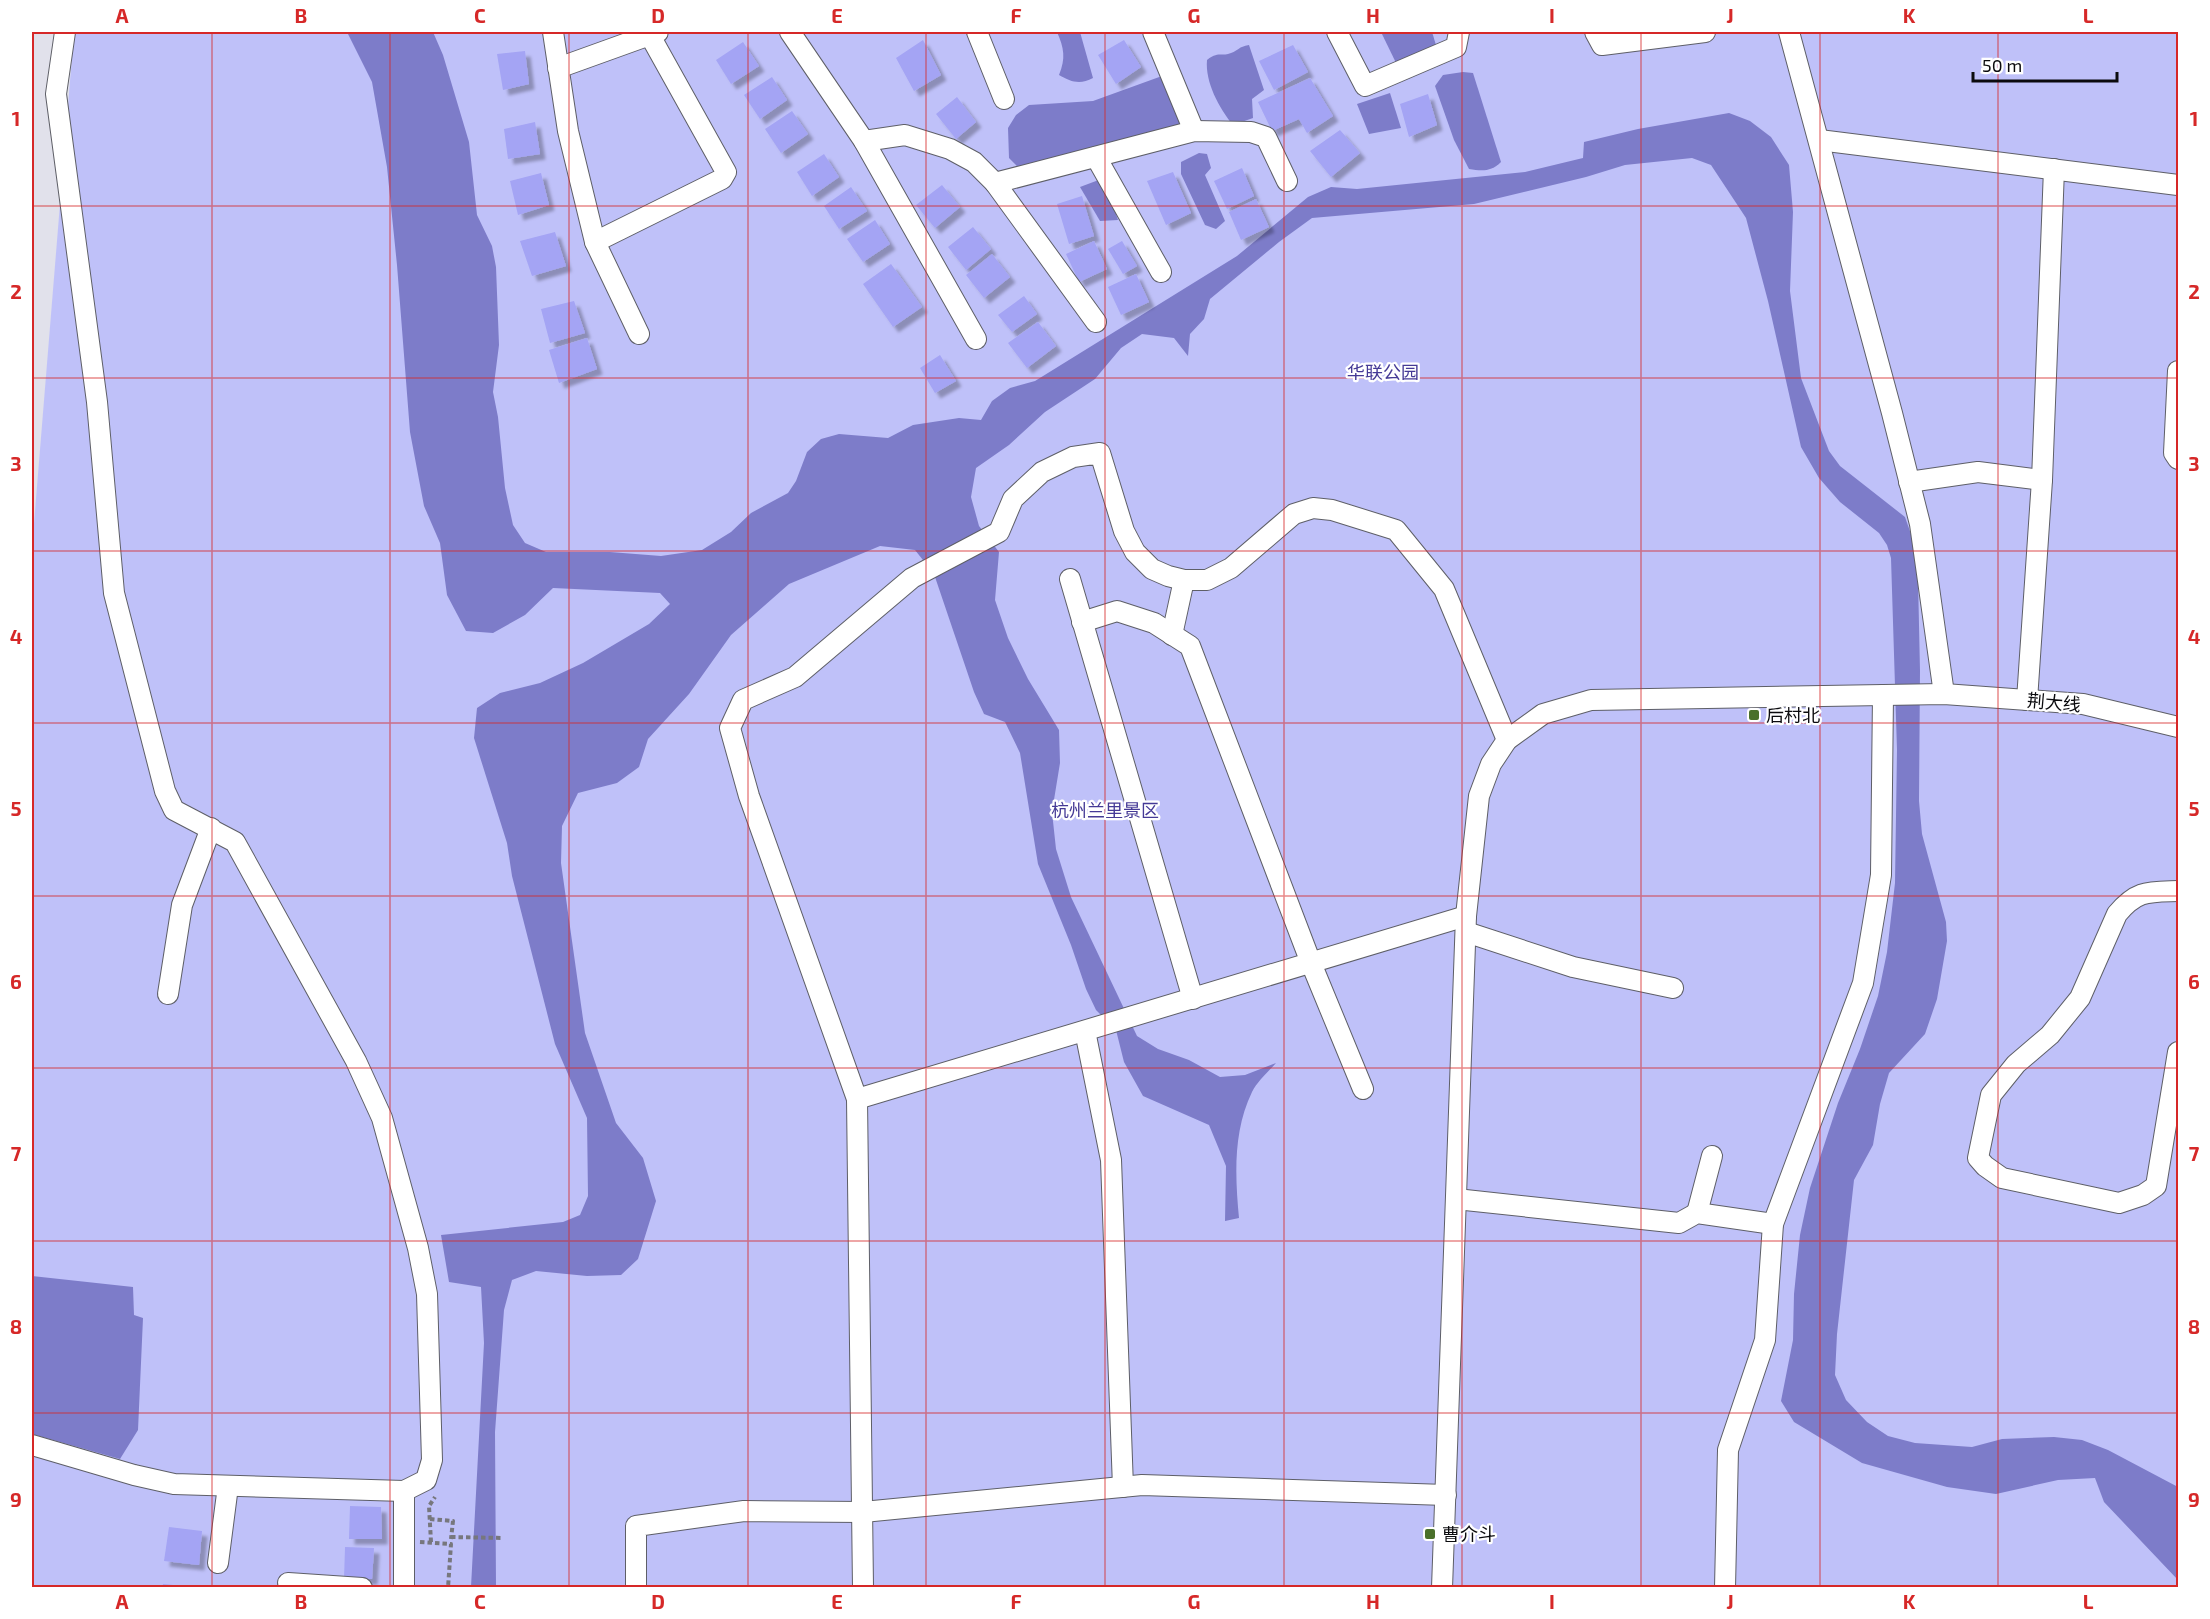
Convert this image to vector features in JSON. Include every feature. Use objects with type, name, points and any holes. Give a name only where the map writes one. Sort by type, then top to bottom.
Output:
[{"type":"street","points":[[32,1445],[134,1475],[174,1484],[404,1491],[426,1480],[432,1460],[427,1294],[418,1248],[382,1118],[356,1061],[234,842],[174,810],[165,791],[114,593],[97,402],[56,93],[64,32]]},
{"type":"street","points":[[553,32],[568,132],[595,242],[639,334]]},
{"type":"street","points":[[790,32],[864,141],[976,339]]},
{"type":"street","points":[[977,32],[1004,99]]},
{"type":"street","points":[[1153,32],[1194,131]]},
{"type":"street","points":[[1337,32],[1365,86],[1455,47],[1459,32]]},
{"type":"street","points":[[1595,32],[1602,45],[1705,32]]},
{"type":"street","points":[[1789,32],[1920,524],[1935,694]]},
{"type":"street","points":[[558,68],[652,33],[726,172],[722,179],[595,242]]},
{"type":"street","points":[[995,183],[1194,131],[1251,132],[1266,137],[1287,181]]},
{"type":"street","points":[[864,141],[905,135],[950,149],[974,162],[995,183],[1096,322]]},
{"type":"street","points":[[1819,141],[2178,185]]},
{"type":"street","points":[[1096,157],[1161,272]]},
{"type":"street","points":[[2027,700],[2042,480],[2055,170]]},
{"type":"street","points":[[2178,371],[2174,453],[2178,459]]},
{"type":"street","points":[[863,1587],[858,1099],[746,785],[730,728],[743,700],[795,677],[912,578],[999,532],[1013,499],[1042,472],[1074,457],[1100,453],[1124,531],[1135,552],[1152,569],[1167,576],[1184,580],[1207,580],[1231,568],[1294,514],[1313,508],[1332,510],[1396,530],[1444,590],[1508,740]]},
{"type":"street","points":[[1909,482],[1978,472],[2042,480]]},
{"type":"street","points":[[1070,579],[1192,999]]},
{"type":"street","points":[[1172,635],[1184,580]]},
{"type":"street","points":[[1082,622],[1117,611],[1154,623],[1190,646],[1311,963],[1363,1089]]},
{"type":"street","name":"荆大线","points":[[1442,1587],[1466,924],[1479,796],[1491,765],[1508,740],[1543,714],[1591,700],[1935,694],[2083,704],[2178,727]]},
{"type":"street","points":[[1725,1587],[1728,1450],[1765,1340],[1773,1224],[1863,983],[1881,875],[1883,695]]},
{"type":"street","points":[[168,994],[182,905],[211,828]]},
{"type":"street","points":[[2178,891],[2141,893],[2126,903],[2117,914],[2080,998],[2050,1035],[2016,1064],[1991,1095],[1978,1158],[2002,1178],[2119,1203],[2143,1195],[2156,1186],[2178,1053]]},
{"type":"street","points":[[858,1099],[1311,963],[1466,924],[1572,967],[1673,988]]},
{"type":"street","points":[[1085,1031],[1111,1160],[1123,1487]]},
{"type":"street","points":[[1697,1213],[1712,1156]]},
{"type":"street","points":[[1456,1199],[1679,1223],[1697,1213],[1773,1224]]},
{"type":"street","points":[[636,1587],[636,1526],[744,1511],[863,1512],[1142,1485],[1446,1495]]},
{"type":"street","points":[[218,1563],[228,1486]]},
{"type":"street","points":[[404,1491],[404,1587]]},
{"type":"street","points":[[288,1583],[362,1587]]},
{"type":"path","points":[[429,1471],[443,1480],[429,1506],[431,1542]]},
{"type":"path","points":[[430,1519],[453,1521],[448,1587]]},
{"type":"path","points":[[451,1537],[503,1538]]},
{"type":"path","points":[[405,1540],[451,1544]]},
{"type":"green space","name":"杭州兰里景区","points":[[74,32],[2178,32],[2178,1587],[32,1587],[32,548]]},
{"type":"shaded area","points":[[347,32],[433,32],[443,55],[469,142],[477,215],[492,246],[496,267],[499,345],[493,392],[498,417],[505,488],[513,525],[525,543],[546,552],[610,552],[661,556],[702,550],[731,532],[751,513],[788,493],[796,481],[807,452],[821,439],[839,434],[888,438],[913,425],[959,418],[981,420],[992,401],[1010,388],[1035,381],[1237,256],[1308,197],[1331,187],[1357,189],[1525,172],[1583,158],[1584,142],[1638,129],[1729,113],[1750,121],[1771,137],[1789,165],[1793,212],[1790,291],[1801,378],[1829,451],[1840,466],[1905,517],[1912,537],[1918,579],[1919,801],[1922,834],[1946,922],[1947,941],[1937,999],[1925,1034],[1889,1073],[1880,1104],[1873,1145],[1854,1180],[1837,1334],[1835,1375],[1846,1400],[1867,1422],[1888,1436],[1915,1443],[1972,1447],[2002,1439],[2054,1437],[2082,1440],[2108,1450],[2178,1487],[2178,1580],[2104,1502],[2095,1478],[2058,1480],[1996,1494],[1947,1487],[1862,1463],[1794,1422],[1781,1401],[1793,1340],[1794,1294],[1800,1235],[1810,1188],[1838,1103],[1878,996],[1887,952],[1895,883],[1897,750],[1891,558],[1887,545],[1879,533],[1840,502],[1819,478],[1801,447],[1768,301],[1746,218],[1711,165],[1692,158],[1625,165],[1586,177],[1474,204],[1312,218],[1210,299],[1204,319],[1190,334],[1188,356],[1174,338],[1142,334],[1121,348],[1095,379],[1045,412],[1009,445],[976,468],[971,497],[979,526],[999,552],[995,600],[1008,638],[1028,679],[1059,730],[1060,763],[1052,812],[1056,849],[1071,897],[1137,1036],[1158,1049],[1189,1060],[1220,1077],[1245,1075],[1276,1063],[1254,1088],[1241,1122],[1236,1170],[1239,1218],[1225,1221],[1226,1166],[1209,1125],[1143,1096],[1124,1062],[1116,1030],[1096,1010],[1038,864],[1020,753],[1005,722],[984,714],[974,692],[934,574],[915,550],[880,546],[789,584],[731,635],[689,694],[648,739],[639,767],[617,783],[578,793],[562,826],[561,863],[585,1033],[616,1123],[643,1158],[656,1201],[638,1259],[621,1275],[587,1276],[536,1271],[512,1280],[504,1310],[495,1432],[496,1587],[471,1587],[484,1343],[481,1287],[449,1282],[441,1235],[563,1222],[580,1215],[588,1196],[587,1118],[555,1044],[512,876],[507,843],[474,738],[477,708],[500,693],[540,683],[583,663],[649,624],[670,604],[660,593],[553,588],[525,615],[493,633],[466,631],[447,595],[440,543],[424,506],[410,432],[387,167],[372,82]]},
{"type":"shaded area","points":[[1057,32],[1080,32],[1093,78],[1076,82],[1059,75],[1063,53]]},
{"type":"shaded area","points":[[1381,32],[1432,32],[1436,45],[1398,67]]},
{"type":"shaded area","points":[[1249,45],[1264,90],[1252,99],[1253,118],[1233,125],[1214,94],[1208,77],[1207,60]]},
{"type":"shaded area","points":[[1473,73],[1501,162],[1490,169],[1469,169],[1454,140],[1435,86],[1443,75]]},
{"type":"shaded area","points":[[1162,76],[1188,130],[1018,167],[1009,158],[1008,128],[1016,115],[1029,105],[1093,101]]},
{"type":"shaded area","points":[[1390,93],[1401,128],[1369,134],[1357,104]]},
{"type":"shaded area","points":[[1199,153],[1207,154],[1211,168],[1205,175],[1225,221],[1216,229],[1205,225],[1181,174],[1181,162]]},
{"type":"shaded area","points":[[1104,178],[1118,220],[1100,221],[1080,187]]},
{"type":"shaded area","points":[[32,1276],[133,1287],[134,1315],[143,1318],[138,1430],[120,1459],[32,1434]]},
{"type":"building","points":[[923,40],[941,75],[914,91],[896,58]]},
{"type":"building","points":[[1124,40],[1141,67],[1116,84],[1098,55]]},
{"type":"building","points":[[743,42],[759,66],[731,84],[716,60]]},
{"type":"building","points":[[1293,45],[1308,72],[1274,90],[1259,61]]},
{"type":"building","points":[[525,51],[529,84],[503,90],[497,54]]},
{"type":"building","points":[[772,77],[787,100],[760,119],[744,95]]},
{"type":"building","points":[[1310,78],[1333,116],[1307,133],[1299,119],[1272,131],[1258,102]]},
{"type":"building","points":[[1428,94],[1437,125],[1409,137],[1400,104]]},
{"type":"building","points":[[957,97],[976,122],[956,139],[936,114]]},
{"type":"building","points":[[792,111],[808,134],[781,153],[765,129]]},
{"type":"building","points":[[535,122],[540,154],[508,159],[504,129]]},
{"type":"building","points":[[1340,130],[1360,153],[1331,177],[1310,151]]},
{"type":"building","points":[[824,154],[839,177],[812,196],[797,172]]},
{"type":"building","points":[[1242,168],[1254,196],[1227,209],[1214,181]]},
{"type":"building","points":[[1173,172],[1191,213],[1166,225],[1147,181]]},
{"type":"building","points":[[541,173],[549,205],[518,215],[510,181]]},
{"type":"building","points":[[942,185],[960,207],[935,228],[916,205]]},
{"type":"building","points":[[851,187],[867,211],[839,229],[824,206]]},
{"type":"building","points":[[1082,196],[1094,236],[1069,244],[1057,204]]},
{"type":"building","points":[[1256,199],[1269,227],[1241,240],[1229,212]]},
{"type":"building","points":[[875,220],[890,244],[863,262],[847,239]]},
{"type":"building","points":[[973,227],[991,249],[966,270],[948,247]]},
{"type":"building","points":[[555,232],[566,266],[532,276],[520,241]]},
{"type":"building","points":[[1094,241],[1107,269],[1079,282],[1066,254]]},
{"type":"building","points":[[1122,241],[1137,266],[1123,274],[1108,249]]},
{"type":"building","points":[[992,254],[1010,277],[984,298],[966,275]]},
{"type":"building","points":[[891,264],[922,307],[893,327],[863,284]]},
{"type":"building","points":[[1136,274],[1149,302],[1121,315],[1108,287]]},
{"type":"building","points":[[1024,296],[1037,314],[1012,332],[998,315]]},
{"type":"building","points":[[574,301],[585,333],[550,343],[541,309]]},
{"type":"building","points":[[1038,322],[1056,346],[1027,368],[1008,343]]},
{"type":"building","points":[[587,338],[597,369],[559,383],[549,350]]},
{"type":"building","points":[[940,355],[956,381],[935,393],[920,368]]},
{"type":"building","points":[[350,1506],[381,1507],[382,1539],[349,1539]]},
{"type":"building","points":[[169,1527],[202,1531],[199,1565],[164,1561]]},
{"type":"building","points":[[345,1547],[374,1548],[372,1579],[344,1579]]},
{"type":"building","points":[[163,1584],[184,1586],[184,1588],[162,1588]]},
{"type":"place","name":"后村北","points":[[1754,715]]},
{"type":"place","name":"曹介斗","points":[[1430,1534]]},
{"type":"park label","name":"华联公园","points":[[1383,372]]}]
